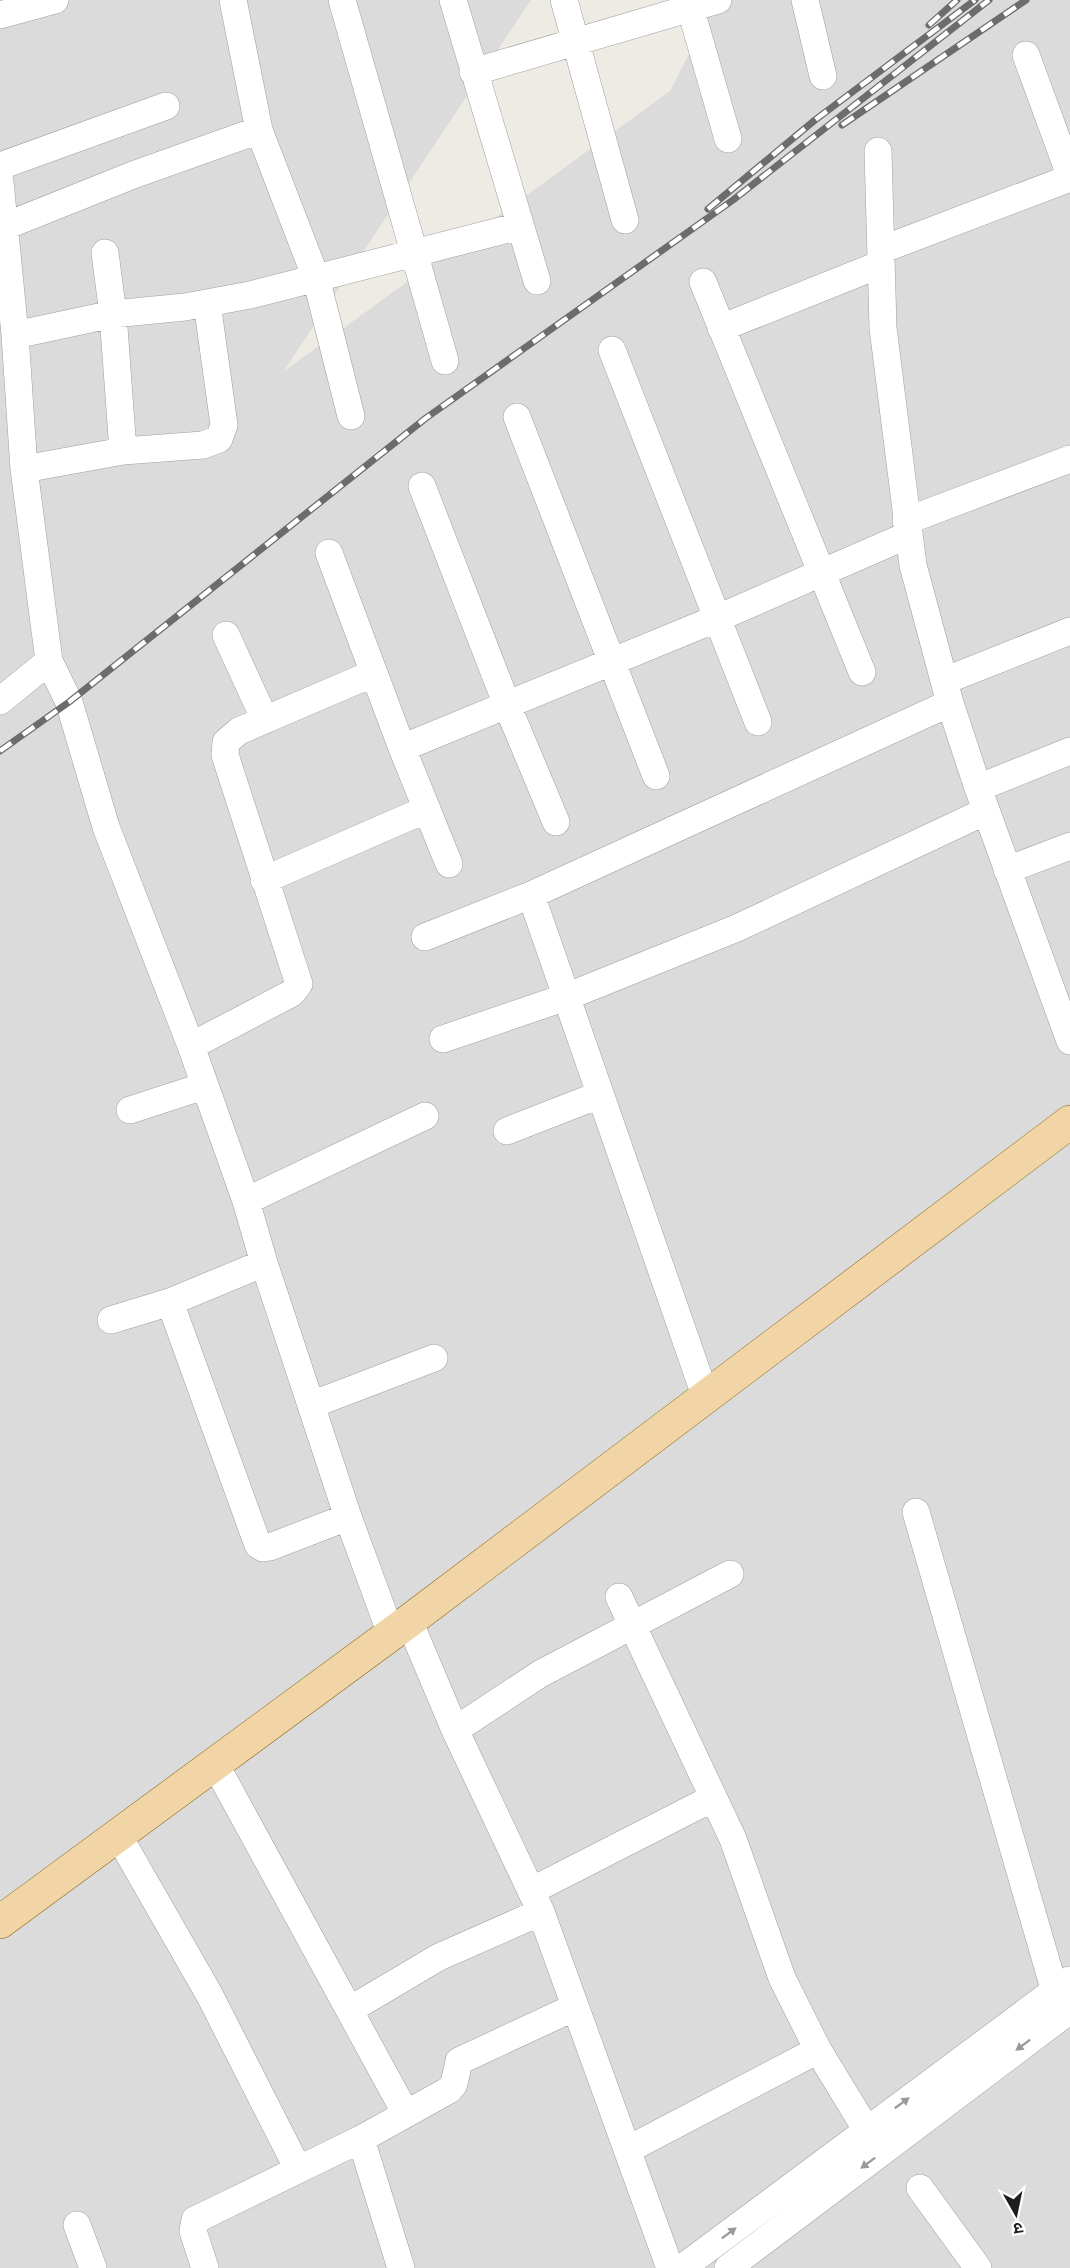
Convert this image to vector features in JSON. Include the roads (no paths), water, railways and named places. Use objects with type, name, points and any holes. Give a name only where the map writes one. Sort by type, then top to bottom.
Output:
[{"type":"main road","points":[[2,1916],[118,1834],[400,1627],[1070,1122]]},
{"type":"street","points":[[0,15],[55,0]]},
{"type":"street","points":[[233,0],[259,130],[316,278],[351,416]]},
{"type":"street","points":[[342,0],[445,361]]},
{"type":"street","points":[[453,0],[537,281]]},
{"type":"street","points":[[564,0],[624,220]]},
{"type":"street","points":[[473,72],[689,4],[718,0]]},
{"type":"street","points":[[805,0],[823,76]]},
{"type":"street","points":[[689,4],[728,140]]},
{"type":"street","points":[[721,328],[1070,177],[1026,55]]},
{"type":"street","points":[[166,106],[0,183],[9,324],[9,374],[49,661],[69,702],[106,827],[191,1046],[246,1201],[264,1263],[348,1517],[400,1627],[455,1730],[536,1902],[670,2268]]},
{"type":"street","points":[[3,227],[133,175],[259,130]]},
{"type":"street","points":[[878,151],[883,328],[913,565],[947,692],[982,799],[1070,1041]]},
{"type":"street","points":[[9,324],[207,303],[520,226]]},
{"type":"street","points":[[105,253],[113,314],[123,451]]},
{"type":"street","points":[[703,282],[820,574],[862,672]]},
{"type":"street","points":[[24,469],[123,451],[203,445],[219,438],[223,433],[207,303]]},
{"type":"street","points":[[612,350],[758,722]]},
{"type":"street","points":[[517,417],[656,776]]},
{"type":"street","points":[[402,748],[820,574],[907,528],[1070,459]]},
{"type":"street","points":[[422,486],[507,705],[556,822]]},
{"type":"street","points":[[329,553],[402,748],[449,864]]},
{"type":"street","points":[[425,937],[531,895],[1070,631]]},
{"type":"street","points":[[226,635],[265,720]]},
{"type":"street","points":[[0,701],[49,661]]},
{"type":"street","points":[[191,1046],[292,993],[299,984],[264,880],[225,747],[234,734],[374,673]]},
{"type":"street","points":[[443,1039],[566,997],[737,928],[1070,751]]},
{"type":"street","points":[[264,880],[427,809]]},
{"type":"street","points":[[1007,870],[1070,846]]},
{"type":"street","points":[[531,895],[706,1398]]},
{"type":"street","points":[[130,1110],[204,1086]]},
{"type":"street","points":[[507,1131],[599,1095]]},
{"type":"street","points":[[246,1201],[425,1116]]},
{"type":"street","points":[[111,1320],[170,1302],[264,1263]]},
{"type":"street","points":[[170,1302],[258,1545],[263,1548],[270,1547],[348,1517]]},
{"type":"street","points":[[311,1405],[434,1358]]},
{"type":"street","points":[[916,1512],[1064,1999]]},
{"type":"street","points":[[455,1730],[540,1674],[730,1574]]},
{"type":"street","points":[[619,1597],[746,1872],[782,1978],[818,2050],[866,2129]]},
{"type":"street","points":[[214,1762],[406,2114]]},
{"type":"street","points":[[351,2010],[713,1798]]},
{"type":"street","points":[[118,1834],[209,1994],[298,2169]]},
{"type":"street","points":[[682,2268],[866,2129],[1064,1999]]},
{"type":"street","points":[[728,2268],[1064,1999]]},
{"type":"street","points":[[205,2268],[193,2231],[195,2220],[361,2139],[452,2087],[456,2066],[462,2058],[575,2007]]},
{"type":"street","points":[[627,2150],[818,2050]]},
{"type":"street","points":[[361,2139],[401,2268]]},
{"type":"street","points":[[920,2188],[978,2268]]},
{"type":"street","points":[[77,2225],[93,2268]]},
{"type":"railway","points":[[929,25],[957,0]]},
{"type":"railway","points":[[708,209],[815,120],[975,0]]},
{"type":"railway","points":[[0,751],[69,702],[426,418],[733,200],[989,0]]},
{"type":"railway","points":[[842,125],[1026,0]]}]
